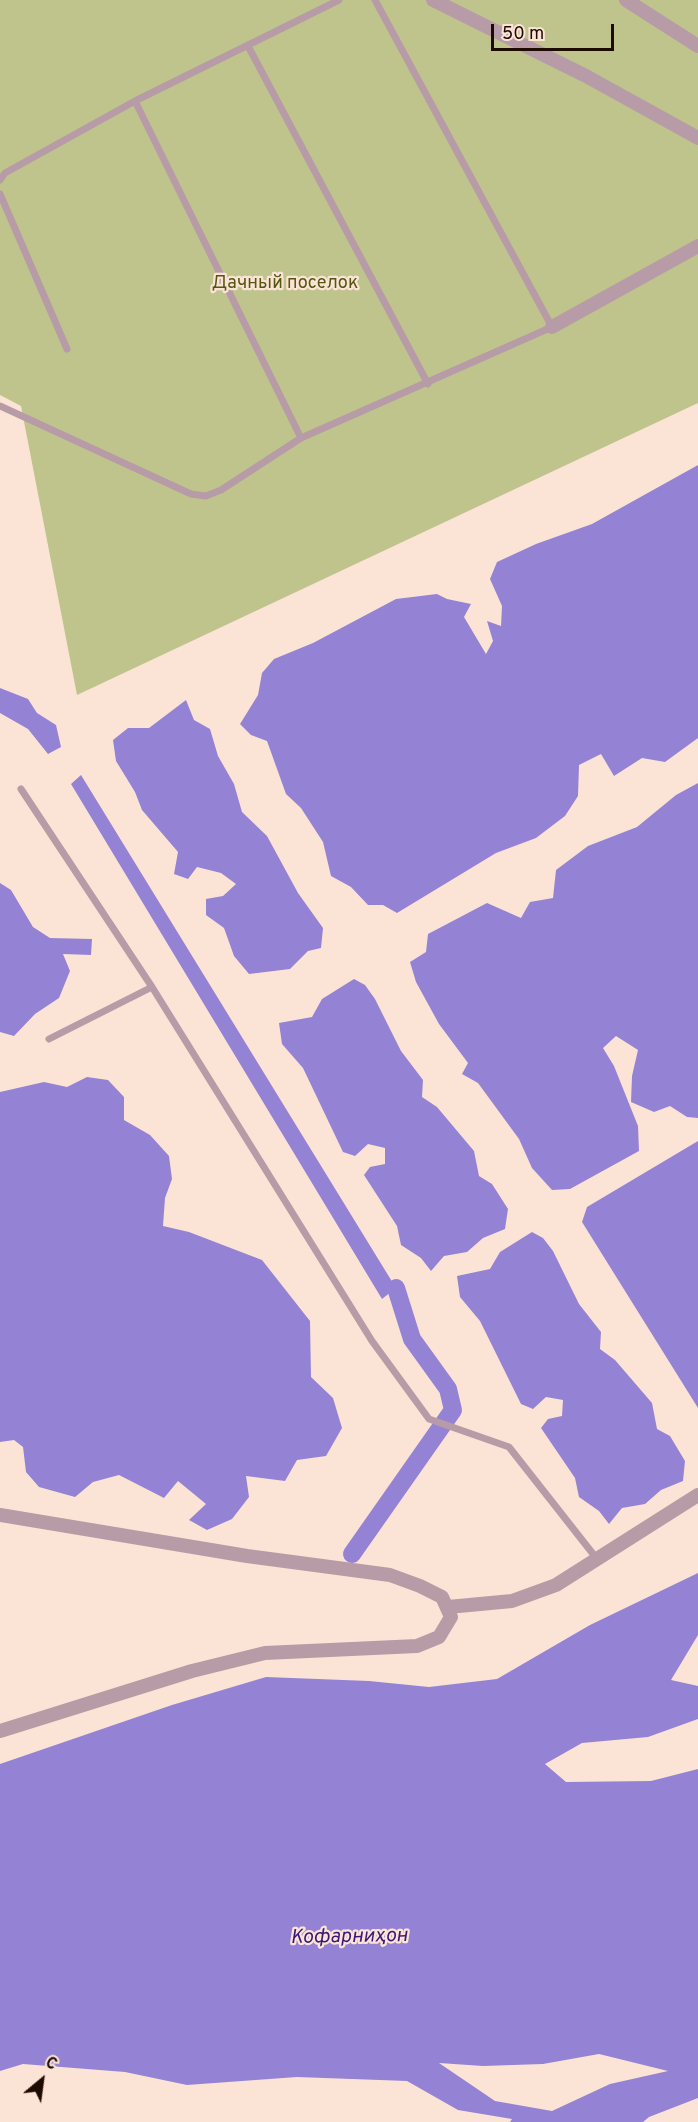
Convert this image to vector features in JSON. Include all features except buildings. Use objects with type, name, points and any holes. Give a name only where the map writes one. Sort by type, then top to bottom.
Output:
[{"type":"street","points":[[433,0],[586,76],[698,138]]},
{"type":"street","points":[[626,0],[698,46]]},
{"type":"street","points":[[552,327],[698,246]]},
{"type":"street","points":[[448,1607],[512,1601],[556,1585],[698,1495]]},
{"type":"street","points":[[0,1515],[247,1556],[390,1575],[442,1597],[451,1617],[439,1637],[417,1646],[265,1653],[192,1671],[0,1731]]},
{"type":"lane","points":[[0,180],[5,173],[135,101],[339,0]]},
{"type":"lane","points":[[0,406],[191,494],[206,496],[221,490],[301,438],[428,384],[552,327],[375,0]]},
{"type":"lane","points":[[248,46],[428,384]]},
{"type":"lane","points":[[135,101],[301,438]]},
{"type":"lane","points":[[0,194],[68,349]]},
{"type":"lane","points":[[21,789],[152,987],[372,1341],[429,1419],[509,1447],[597,1559]]},
{"type":"lane","points":[[49,1039],[152,987]]},
{"type":"green space","name":"Дачный поселок","points":[[0,0],[698,0],[698,403],[77,695],[21,406],[0,395]]},
{"type":"water","points":[[698,465],[698,738],[665,762],[642,758],[614,776],[601,754],[579,765],[578,796],[565,816],[536,838],[496,853],[397,913],[383,905],[368,905],[351,887],[331,876],[323,842],[301,808],[286,794],[267,741],[251,735],[240,724],[258,695],[262,673],[274,659],[313,643],[396,599],[437,594],[447,599],[471,604],[464,617],[486,654],[493,641],[487,621],[501,626],[502,606],[490,579],[497,562],[536,544],[592,524]]},
{"type":"water","points":[[0,688],[28,699],[37,713],[56,725],[61,747],[48,754],[28,729],[0,713]]},
{"type":"water","points":[[186,700],[194,720],[210,729],[218,756],[234,784],[242,812],[267,836],[298,893],[323,928],[321,948],[308,951],[290,969],[249,974],[234,956],[224,928],[206,915],[206,899],[223,896],[236,884],[221,873],[197,867],[188,879],[174,874],[178,852],[142,810],[135,792],[116,761],[113,740],[128,728],[149,728]]},
{"type":"water","points":[[81,775],[396,1288],[382,1299],[71,784]]},
{"type":"water","points":[[698,783],[698,1118],[687,1117],[670,1106],[654,1112],[631,1102],[632,1076],[638,1050],[616,1036],[603,1048],[614,1066],[638,1126],[639,1151],[570,1189],[552,1190],[532,1168],[519,1139],[478,1083],[462,1074],[468,1063],[439,1024],[416,982],[410,962],[426,952],[428,934],[487,903],[521,918],[530,902],[553,898],[556,870],[588,846],[637,827],[676,795]]},
{"type":"water","points":[[0,883],[11,890],[33,927],[50,938],[92,939],[91,955],[63,954],[70,971],[59,998],[35,1014],[14,1036],[0,1032]]},
{"type":"water","points":[[354,979],[365,985],[375,999],[401,1051],[423,1080],[422,1097],[437,1107],[474,1151],[479,1176],[492,1184],[508,1209],[505,1229],[483,1238],[467,1252],[444,1256],[431,1271],[421,1258],[401,1245],[397,1226],[364,1175],[370,1167],[385,1164],[385,1148],[368,1144],[355,1156],[343,1152],[303,1068],[282,1044],[279,1023],[312,1017],[322,999]]},
{"type":"water","points":[[87,1077],[108,1080],[124,1097],[124,1120],[150,1135],[169,1156],[172,1179],[165,1198],[163,1226],[189,1232],[262,1260],[310,1321],[311,1377],[333,1398],[342,1428],[326,1456],[297,1460],[285,1481],[246,1476],[249,1497],[232,1519],[207,1530],[189,1520],[206,1504],[178,1481],[164,1498],[119,1475],[93,1482],[75,1497],[39,1487],[26,1472],[23,1447],[14,1440],[0,1442],[0,1092],[44,1082],[67,1087]]},
{"type":"water","points":[[698,1141],[698,1408],[582,1222],[587,1207]]},
{"type":"water","points":[[532,1232],[543,1238],[553,1251],[579,1304],[601,1332],[600,1349],[615,1360],[652,1403],[657,1429],[670,1436],[685,1461],[683,1481],[661,1490],[645,1504],[622,1508],[609,1524],[599,1511],[579,1497],[575,1478],[541,1428],[548,1419],[562,1416],[563,1400],[546,1397],[533,1409],[521,1404],[480,1321],[460,1297],[457,1276],[490,1269],[500,1252]]},
{"type":"water","name":"Кофарниҳон","points":[[698,1573],[698,1635],[671,1680],[698,1686],[698,1719],[648,1737],[582,1743],[545,1764],[566,1782],[651,1781],[698,1769],[698,2098],[649,2117],[643,2122],[510,2122],[512,2119],[458,2110],[407,2081],[297,2077],[187,2085],[125,2072],[23,2064],[0,2071],[0,1764],[172,1705],[266,1677],[369,1681],[429,1687],[497,1679],[590,1625]],"holes":[[[599,2054],[668,2071],[610,2084],[552,2111],[495,2101],[439,2063],[483,2066],[543,2064]]]},
{"type":"waterway","points":[[352,1554],[453,1410],[448,1389],[412,1339],[396,1288]]}]
